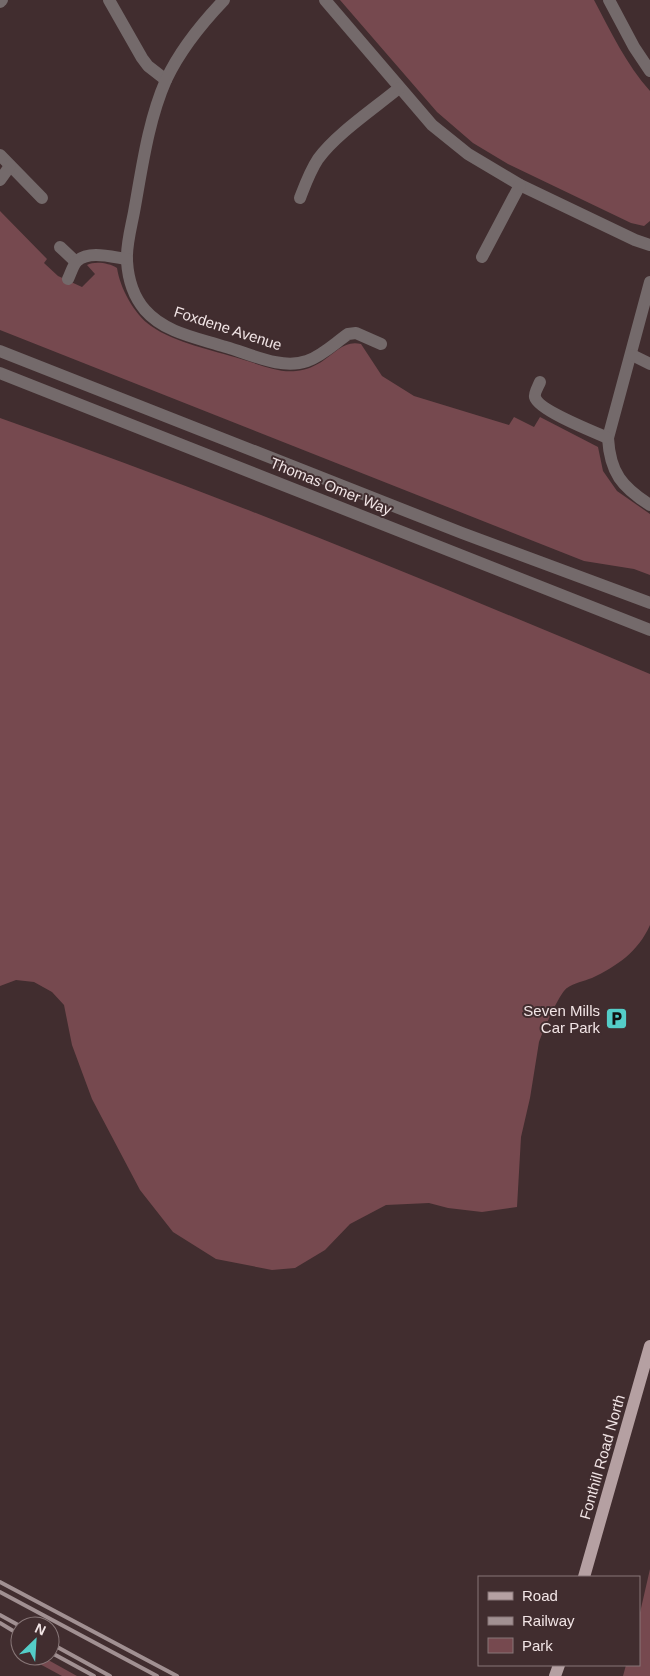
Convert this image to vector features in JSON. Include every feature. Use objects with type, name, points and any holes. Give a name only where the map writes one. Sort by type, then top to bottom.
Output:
[{"type":"main road","name":"Fonthill Road North","points":[[584,1576],[650,1346]]},
{"type":"street","points":[[109,0],[142,58],[148,66],[166,80]]},
{"type":"street","name":"Foxdene Avenue","points":[[224,0],[212,12],[166,80],[149,132],[127,258],[134,292],[145,310],[162,325],[279,363],[308,361],[348,334],[356,332],[381,344]]},
{"type":"street","points":[[325,0],[432,125],[468,154],[520,185],[635,240],[650,245]]},
{"type":"street","points":[[609,0],[634,47],[650,70]]},
{"type":"street","points":[[300,198],[306,181],[319,159],[345,131],[400,88]]},
{"type":"street","points":[[0,155],[42,198]]},
{"type":"street","points":[[0,180],[10,166]]},
{"type":"street","points":[[482,257],[520,185]]},
{"type":"street","points":[[60,247],[76,262]]},
{"type":"street","points":[[68,279],[76,262],[84,257],[93,255],[127,258]]},
{"type":"street","points":[[650,282],[632,355],[608,438],[613,466],[620,480],[650,505]]},
{"type":"street","name":"Thomas Omer Way","points":[[0,351],[462,533],[650,603]]},
{"type":"street","points":[[632,355],[650,364]]},
{"type":"street","name":"Thomas Omer Way","points":[[0,373],[650,630]]},
{"type":"street","points":[[540,382],[534,395],[546,410],[608,438]]},
{"type":"green space","points":[[340,0],[594,0],[626,59],[650,91],[650,221],[644,226],[631,223],[508,164],[473,143],[437,112]]},
{"type":"green space","points":[[0,211],[47,259],[44,263],[58,276],[82,287],[95,274],[87,265],[102,263],[117,268],[121,284],[139,315],[151,326],[182,342],[282,371],[303,370],[321,362],[345,345],[361,344],[382,376],[414,396],[509,425],[514,417],[534,427],[540,417],[598,447],[603,471],[617,491],[650,514],[650,575],[634,569],[584,561],[0,330]]},
{"type":"green space","points":[[0,418],[246,509],[650,674],[650,925],[639,943],[626,957],[592,978],[567,988],[552,1013],[539,1042],[530,1098],[521,1137],[517,1207],[482,1212],[448,1208],[429,1203],[386,1205],[350,1224],[325,1250],[295,1268],[272,1270],[216,1259],[173,1232],[140,1190],[92,1099],[72,1045],[64,1005],[52,992],[34,982],[16,980],[0,986]]},
{"type":"green space","points":[[650,1569],[650,1676],[623,1676],[626,1666],[640,1666],[640,1613]]},
{"type":"green space","points":[[44,1666],[59,1666],[77,1676],[62,1676]]},
{"type":"railway","points":[[0,1582],[177,1676]]},
{"type":"railway","points":[[0,1592],[157,1676]]},
{"type":"railway","points":[[0,1615],[10,1620]]},
{"type":"railway","points":[[0,1623],[10,1629]]},
{"type":"railway","points":[[60,1648],[110,1676]]},
{"type":"railway","points":[[60,1657],[94,1676]]},
{"type":"place","name":"Seven Mills Car Park","points":[[616,1019]]}]
